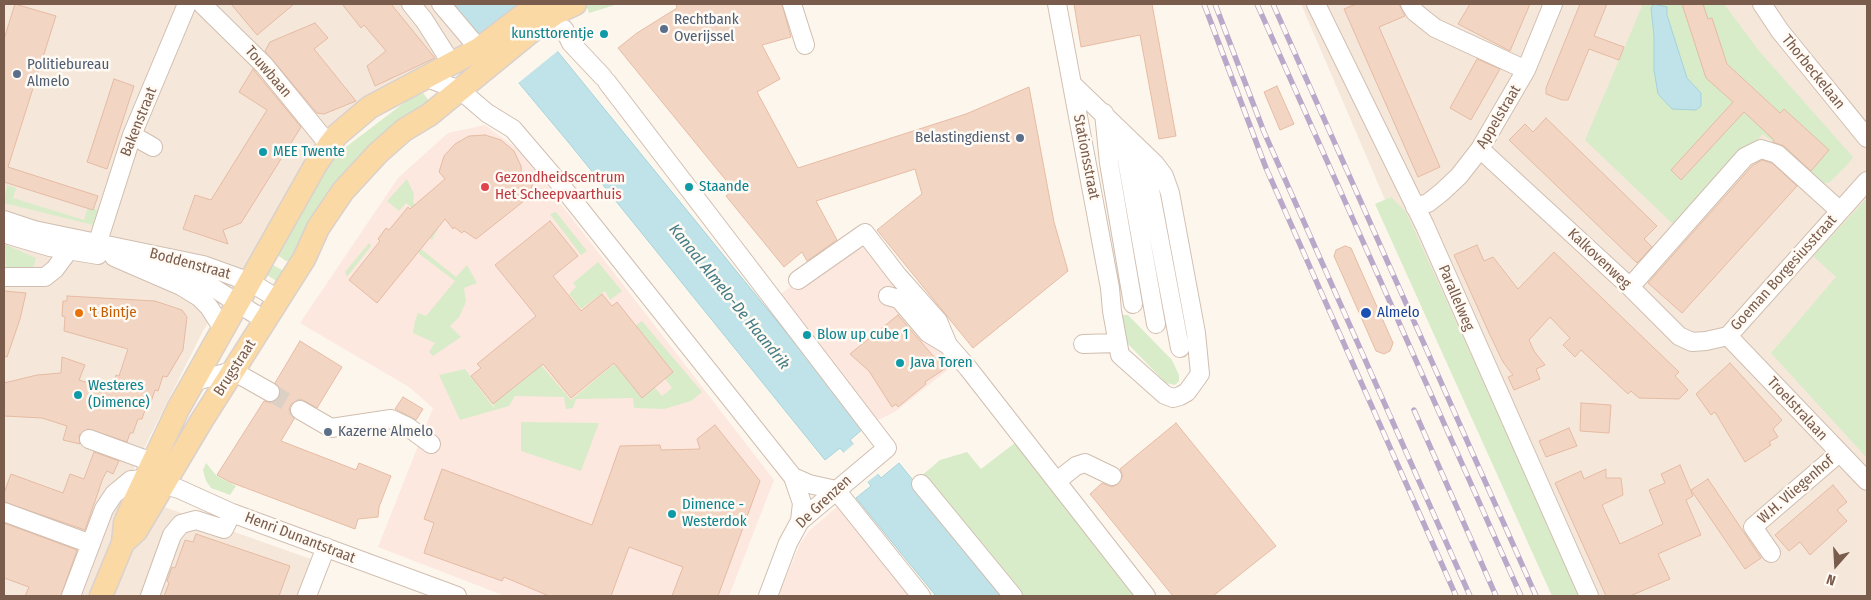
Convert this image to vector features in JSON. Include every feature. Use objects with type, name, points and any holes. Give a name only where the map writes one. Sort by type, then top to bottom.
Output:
[{"type":"main road","points":[[476,53],[535,13],[556,13],[576,4]]},
{"type":"main road","name":"Brugstraat","points":[[101,596],[123,543],[136,530],[154,475],[192,382],[315,166],[329,145],[337,135],[370,107],[476,53]]},
{"type":"main road","name":"Brugstraat","points":[[154,475],[233,371],[304,260],[318,228],[344,191],[378,153],[404,130],[429,115],[460,90],[476,53]]},
{"type":"main road","points":[[315,166],[344,191]]},
{"type":"street","name":"Bakenstraat","points":[[96,249],[132,135],[188,4]]},
{"type":"street","name":"Touwbaan","points":[[202,4],[264,66],[329,145]]},
{"type":"street","points":[[411,4],[424,20],[476,53]]},
{"type":"street","points":[[441,4],[476,53]]},
{"type":"street","points":[[792,4],[805,46]]},
{"type":"street","name":"Stationsstraat","points":[[1057,4],[1110,288],[1120,355],[1164,395],[1172,398],[1187,392],[1200,374]]},
{"type":"street","name":"Parallelweg","points":[[1316,4],[1415,207],[1589,596]]},
{"type":"street","points":[[1410,4],[1416,12],[1435,28],[1526,70]]},
{"type":"street","name":"Appelstraat","points":[[1415,207],[1428,203],[1442,192],[1459,176],[1480,149],[1526,70],[1552,4]]},
{"type":"street","name":"Thorbeckelaan","points":[[1762,4],[1780,31],[1867,138]]},
{"type":"street","name":"De Grenzen","points":[[564,29],[571,43],[605,80],[887,448],[800,521],[791,537],[768,596]]},
{"type":"street","points":[[428,78],[460,90],[487,113],[513,129],[610,246],[793,477],[802,502],[800,521]]},
{"type":"street","points":[[1072,84],[1104,113],[1164,176],[1170,193],[1196,333],[1200,374]]},
{"type":"street","points":[[1104,113],[1109,163],[1133,304]]},
{"type":"street","points":[[1122,132],[1156,324]]},
{"type":"street","points":[[132,135],[153,147]]},
{"type":"street","name":"Kalkovenweg","points":[[1480,149],[1630,287],[1679,336],[1692,342],[1728,336]]},
{"type":"street","name":"Goeman Borgesiusstraat","points":[[1630,287],[1745,157],[1761,149],[1777,154],[1840,211]]},
{"type":"street","points":[[1143,153],[1180,348]]},
{"type":"street","name":"Goeman Borgesiusstraat","points":[[1728,336],[1867,181]]},
{"type":"street","name":"Boddenstraat","points":[[4,220],[70,244]]},
{"type":"street","name":"Boddenstraat","points":[[4,233],[96,249],[204,264],[250,282],[278,299]]},
{"type":"street","points":[[798,280],[865,233],[898,276],[938,321],[948,345]]},
{"type":"street","points":[[4,277],[45,278],[55,269],[70,244]]},
{"type":"street","name":"Boddenstraat","points":[[96,249],[181,286],[199,297],[209,307],[223,329]]},
{"type":"street","name":"Boddenstraat","points":[[114,257],[155,265],[194,277],[266,321]]},
{"type":"street","points":[[1110,288],[1133,304],[1156,324],[1180,348],[1200,374]]},
{"type":"street","points":[[888,296],[899,299],[928,333],[948,345],[968,368],[1146,596]]},
{"type":"street","name":"Troelstralaan","points":[[1728,336],[1867,481]]},
{"type":"street","points":[[1083,344],[1118,343]]},
{"type":"street","points":[[192,382],[233,371],[270,392]]},
{"type":"street","points":[[300,410],[331,428],[391,419],[408,427],[430,444]]},
{"type":"street","name":"Henri Dunantstraat","points":[[89,439],[154,475],[232,513],[457,596]]},
{"type":"street","name":"W.H. Vliegenhof","points":[[1771,553],[1753,527],[1839,453]]},
{"type":"street","points":[[1057,481],[1076,466],[1085,463],[1112,476]]},
{"type":"street","points":[[72,596],[104,509],[114,494],[131,480],[154,475]]},
{"type":"street","points":[[793,477],[809,484],[836,490],[921,596]]},
{"type":"street","points":[[921,484],[1013,596]]},
{"type":"street","points":[[4,512],[91,544]]},
{"type":"street","points":[[150,596],[172,535],[181,524],[196,520],[224,529],[232,513]]},
{"type":"street","points":[[307,596],[326,547]]},
{"type":"shaded area","points":[[4,4],[462,4],[489,36],[334,126],[203,331],[122,492],[322,563],[310,596],[4,596]]},
{"type":"shaded area","points":[[1301,4],[1867,4],[1867,596],[1555,596]]},
{"type":"shaded area","points":[[485,125],[520,151],[774,480],[729,596],[505,596],[378,547],[433,408],[409,387],[300,323],[398,178],[448,133]]},
{"type":"shaded area","points":[[848,243],[861,244],[932,332],[969,353],[896,411],[863,428],[765,306]]},
{"type":"shaded area","points":[[839,505],[913,596],[778,596],[800,544],[809,531]]},
{"type":"green space","points":[[618,4],[589,13],[586,5]]},
{"type":"green space","points":[[1643,4],[1724,4],[1759,51],[1853,157],[1829,183],[1823,183],[1763,134],[1673,224],[1585,140]],"holes":[[[1667,7],[1667,15],[1687,78],[1701,93],[1654,70],[1654,36],[1651,8]]]},
{"type":"green space","points":[[421,90],[432,105],[389,133],[298,262],[286,261],[273,252],[338,153]]},
{"type":"green space","points":[[407,179],[414,194],[413,202],[438,229],[432,240],[420,229],[426,221],[406,203],[399,211],[387,201]]},
{"type":"green space","points":[[7,185],[16,188],[13,198],[84,220],[88,207],[99,210],[93,225],[4,203]]},
{"type":"green space","points":[[1391,197],[1406,212],[1581,596],[1552,596],[1375,204]]},
{"type":"green space","points":[[1867,198],[1867,458],[1771,353],[1836,277],[1813,256]]},
{"type":"green space","points":[[556,212],[587,251],[581,255],[550,214]]},
{"type":"green space","points":[[369,243],[371,246],[347,277],[345,272]]},
{"type":"green space","points":[[4,244],[36,258],[33,269],[6,268]]},
{"type":"green space","points":[[421,249],[456,277],[467,265],[477,283],[464,288],[466,302],[459,317],[450,326],[461,337],[433,356],[429,352],[435,343],[413,333],[415,321],[418,313],[426,316],[455,281],[418,253]]},
{"type":"green space","points":[[266,261],[289,274],[281,284],[261,271]]},
{"type":"green space","points":[[598,262],[622,291],[610,300],[605,291],[581,309],[569,294],[576,287],[573,283]]},
{"type":"green space","points":[[1128,315],[1172,360],[1179,375],[1179,381],[1175,385],[1166,383],[1123,339],[1120,316]]},
{"type":"green space","points":[[642,321],[702,392],[691,401],[664,409],[634,408],[633,398],[576,399],[573,408],[566,409],[564,397],[515,396],[509,406],[460,420],[439,375],[465,369],[494,408],[494,403],[541,365],[571,400],[614,364],[642,398],[655,388],[662,396],[672,388],[665,379],[673,372],[636,325]]},
{"type":"green space","points":[[521,422],[599,423],[581,471],[521,451]]},
{"type":"green space","points":[[1016,442],[1140,596],[1017,596],[920,477],[940,460],[967,452],[981,469]]},
{"type":"green space","points":[[206,463],[217,476],[236,486],[230,495],[211,488],[206,481],[203,470]]},
{"type":"water","name":"Kanaal Almelo-De Haandrik","points":[[453,4],[519,4],[864,428],[850,440],[881,478],[899,463],[1007,596],[936,596],[856,498],[871,486],[859,470],[840,448],[825,460],[569,143]]},
{"type":"water","points":[[1654,4],[1667,7],[1667,15],[1687,78],[1701,93],[1701,106],[1696,110],[1672,109],[1658,94],[1654,70],[1654,36],[1651,8]]},
{"type":"pier","points":[[547,34],[559,50],[517,84],[504,69]]},
{"type":"pier","points":[[855,443],[879,473],[866,483],[842,454]]},
{"type":"building","points":[[15,4],[56,16],[8,167],[98,196],[93,210],[4,182],[4,39]]},
{"type":"building","points":[[231,4],[294,4],[257,35]]},
{"type":"building","points":[[342,4],[391,4],[435,58],[375,86],[367,66],[386,51],[364,25],[361,28]]},
{"type":"building","points":[[676,4],[782,4],[791,37],[762,45],[780,79],[757,92],[798,168],[966,114],[1029,87],[1054,222],[1068,271],[973,348],[877,230],[922,194],[915,169],[816,201],[837,240],[807,261],[802,252],[784,267],[726,196],[734,190],[618,48],[637,33],[677,8]]},
{"type":"building","points":[[1074,4],[1152,4],[1176,136],[1159,139],[1140,35],[1081,47]]},
{"type":"building","points":[[1356,4],[1399,4],[1405,16],[1379,27],[1440,167],[1418,177],[1344,9]]},
{"type":"building","points":[[1470,4],[1530,4],[1510,51],[1458,24]]},
{"type":"building","points":[[1580,4],[1607,4],[1594,36],[1624,47],[1619,60],[1589,49],[1568,100],[1562,100],[1546,94],[1546,88]]},
{"type":"building","points":[[1682,4],[1703,4],[1708,19],[1712,18],[1727,64],[1780,113],[1784,109],[1829,150],[1811,171],[1784,146],[1773,142],[1774,140],[1744,112],[1681,180],[1671,170],[1733,102],[1706,78]]},
{"type":"building","points":[[315,23],[328,38],[314,49],[356,101],[324,114],[317,113],[265,51],[270,42]]},
{"type":"building","points":[[1477,59],[1500,69],[1471,120],[1450,108]]},
{"type":"building","name":"MEE Twente","points":[[253,69],[301,127],[241,223],[223,230],[228,244],[183,229],[195,195],[211,200],[267,110],[239,92]]},
{"type":"building","points":[[114,79],[134,86],[107,169],[87,162]]},
{"type":"building","points":[[1277,86],[1294,124],[1280,130],[1264,92]]},
{"type":"building","points":[[1546,118],[1657,226],[1644,239],[1652,247],[1637,263],[1509,140],[1525,124],[1533,132]]},
{"type":"building","name":"Gezondheidscentrum Het Scheepvaarthuis","points":[[485,135],[501,140],[514,151],[521,166],[522,181],[533,182],[529,197],[476,239],[464,231],[462,233],[454,227],[453,229],[445,219],[377,303],[349,280],[380,241],[378,239],[386,228],[389,230],[408,207],[410,209],[445,179],[439,172],[444,156],[455,144],[469,136]]},
{"type":"building","points":[[1762,160],[1772,163],[1797,186],[1682,313],[1648,283],[1752,166]]},
{"type":"building","points":[[550,221],[578,256],[553,276],[581,311],[602,294],[612,306],[617,302],[673,372],[642,398],[614,363],[571,398],[543,364],[493,404],[471,376],[481,368],[477,364],[536,316],[495,265]]},
{"type":"building","points":[[1477,245],[1484,261],[1493,257],[1518,289],[1554,252],[1679,372],[1675,376],[1688,390],[1679,399],[1639,398],[1631,391],[1628,394],[1581,350],[1575,357],[1563,345],[1570,338],[1550,317],[1529,340],[1534,351],[1545,365],[1536,369],[1540,379],[1514,390],[1508,377],[1513,375],[1503,362],[1454,255]]},
{"type":"building","points":[[1345,246],[1351,248],[1393,343],[1390,351],[1384,354],[1376,351],[1334,256],[1336,250]]},
{"type":"building","points":[[4,291],[26,293],[20,319],[7,357],[4,356]]},
{"type":"building","points":[[67,296],[155,301],[182,310],[187,317],[183,350],[167,377],[163,376],[158,391],[155,390],[150,405],[147,404],[142,419],[138,419],[133,433],[130,433],[127,442],[88,429],[79,435],[80,444],[63,440],[67,426],[42,418],[4,416],[4,383],[37,375],[61,373],[62,357],[85,365],[79,380],[111,390],[116,375],[119,376],[128,349],[64,331],[63,301],[67,301]]},
{"type":"building","name":"Java Toren","points":[[898,315],[934,357],[946,368],[925,382],[926,384],[898,407],[896,404],[892,407],[869,371],[850,354]]},
{"type":"building","points":[[300,341],[342,367],[317,408],[301,399],[291,404],[289,410],[294,419],[281,441],[356,470],[359,463],[391,476],[379,507],[378,517],[358,519],[355,529],[230,482],[217,475],[264,401],[271,403],[279,398],[281,391],[275,383]]},
{"type":"building","points":[[1730,363],[1782,420],[1773,429],[1778,437],[1769,442],[1771,445],[1745,462],[1715,412],[1711,415],[1696,394]]},
{"type":"building","points":[[403,397],[423,409],[416,420],[395,409]]},
{"type":"building","points":[[1581,403],[1611,405],[1609,433],[1580,431]]},
{"type":"building","points":[[1176,423],[1276,546],[1213,596],[1173,596],[1090,494],[1102,483],[1112,487],[1118,484],[1123,476],[1120,469]]},
{"type":"building","name":"Dimence - Westerdok","points":[[715,425],[760,481],[718,596],[672,596],[683,567],[629,547],[611,596],[549,596],[504,577],[502,581],[424,553],[434,523],[424,519],[442,469],[592,525],[620,446],[660,445],[661,450],[700,449],[697,439]]},
{"type":"building","points":[[1569,428],[1577,446],[1546,457],[1539,441]]},
{"type":"building","points":[[94,452],[119,461],[113,474],[107,471],[103,478],[85,530],[4,502],[4,493],[11,474],[63,493],[70,474],[84,479]]},
{"type":"building","points":[[1680,465],[1693,496],[1686,500],[1701,535],[1658,554],[1670,579],[1630,596],[1606,596],[1555,483],[1581,471],[1584,479],[1606,469],[1606,478],[1621,478],[1623,495],[1602,505],[1620,544],[1663,524],[1649,490],[1665,483],[1661,474]]},
{"type":"building","points":[[1708,479],[1761,558],[1745,569],[1691,490]]},
{"type":"building","points":[[1833,485],[1847,502],[1837,510],[1847,521],[1810,555],[1800,542],[1789,551],[1775,535]]},
{"type":"building","points":[[4,523],[77,550],[61,596],[25,596],[29,587],[4,578]]},
{"type":"building","points":[[196,534],[290,566],[279,596],[164,596],[172,567],[175,568],[185,540],[193,542]]},
{"type":"tunnel","points":[[270,392],[300,410]]},
{"type":"railway","points":[[1204,4],[1266,168],[1456,596]]},
{"type":"railway","points":[[1215,4],[1264,132],[1470,596]]},
{"type":"railway","points":[[1257,4],[1521,596]]},
{"type":"railway","points":[[1273,4],[1536,596]]},
{"type":"railway","points":[[1414,410],[1496,596]]},
{"type":"place","name":"Rechtbank Overijssel","points":[[664,29]]},
{"type":"place","name":"kunsttorentje","points":[[604,34]]},
{"type":"place","name":"Politiebureau Almelo","points":[[17,74]]},
{"type":"place","name":"Belastingdienst","points":[[1020,138]]},
{"type":"place","name":"MEE Twente","points":[[263,152]]},
{"type":"place","name":"Gezondheidscentrum Het Scheepvaarthuis","points":[[485,187]]},
{"type":"place","name":"Staande","points":[[689,187]]},
{"type":"place","name":"'t Bintje","points":[[79,313]]},
{"type":"place","name":"Almelo","points":[[1366,313]]},
{"type":"place","name":"Blow up cube 1","points":[[807,335]]},
{"type":"place","name":"Java Toren","points":[[900,363]]},
{"type":"place","name":"Westeres (Dimence)","points":[[78,395]]},
{"type":"place","name":"Kazerne Almelo","points":[[328,432]]},
{"type":"place","name":"Dimence - Westerdok","points":[[672,514]]}]
